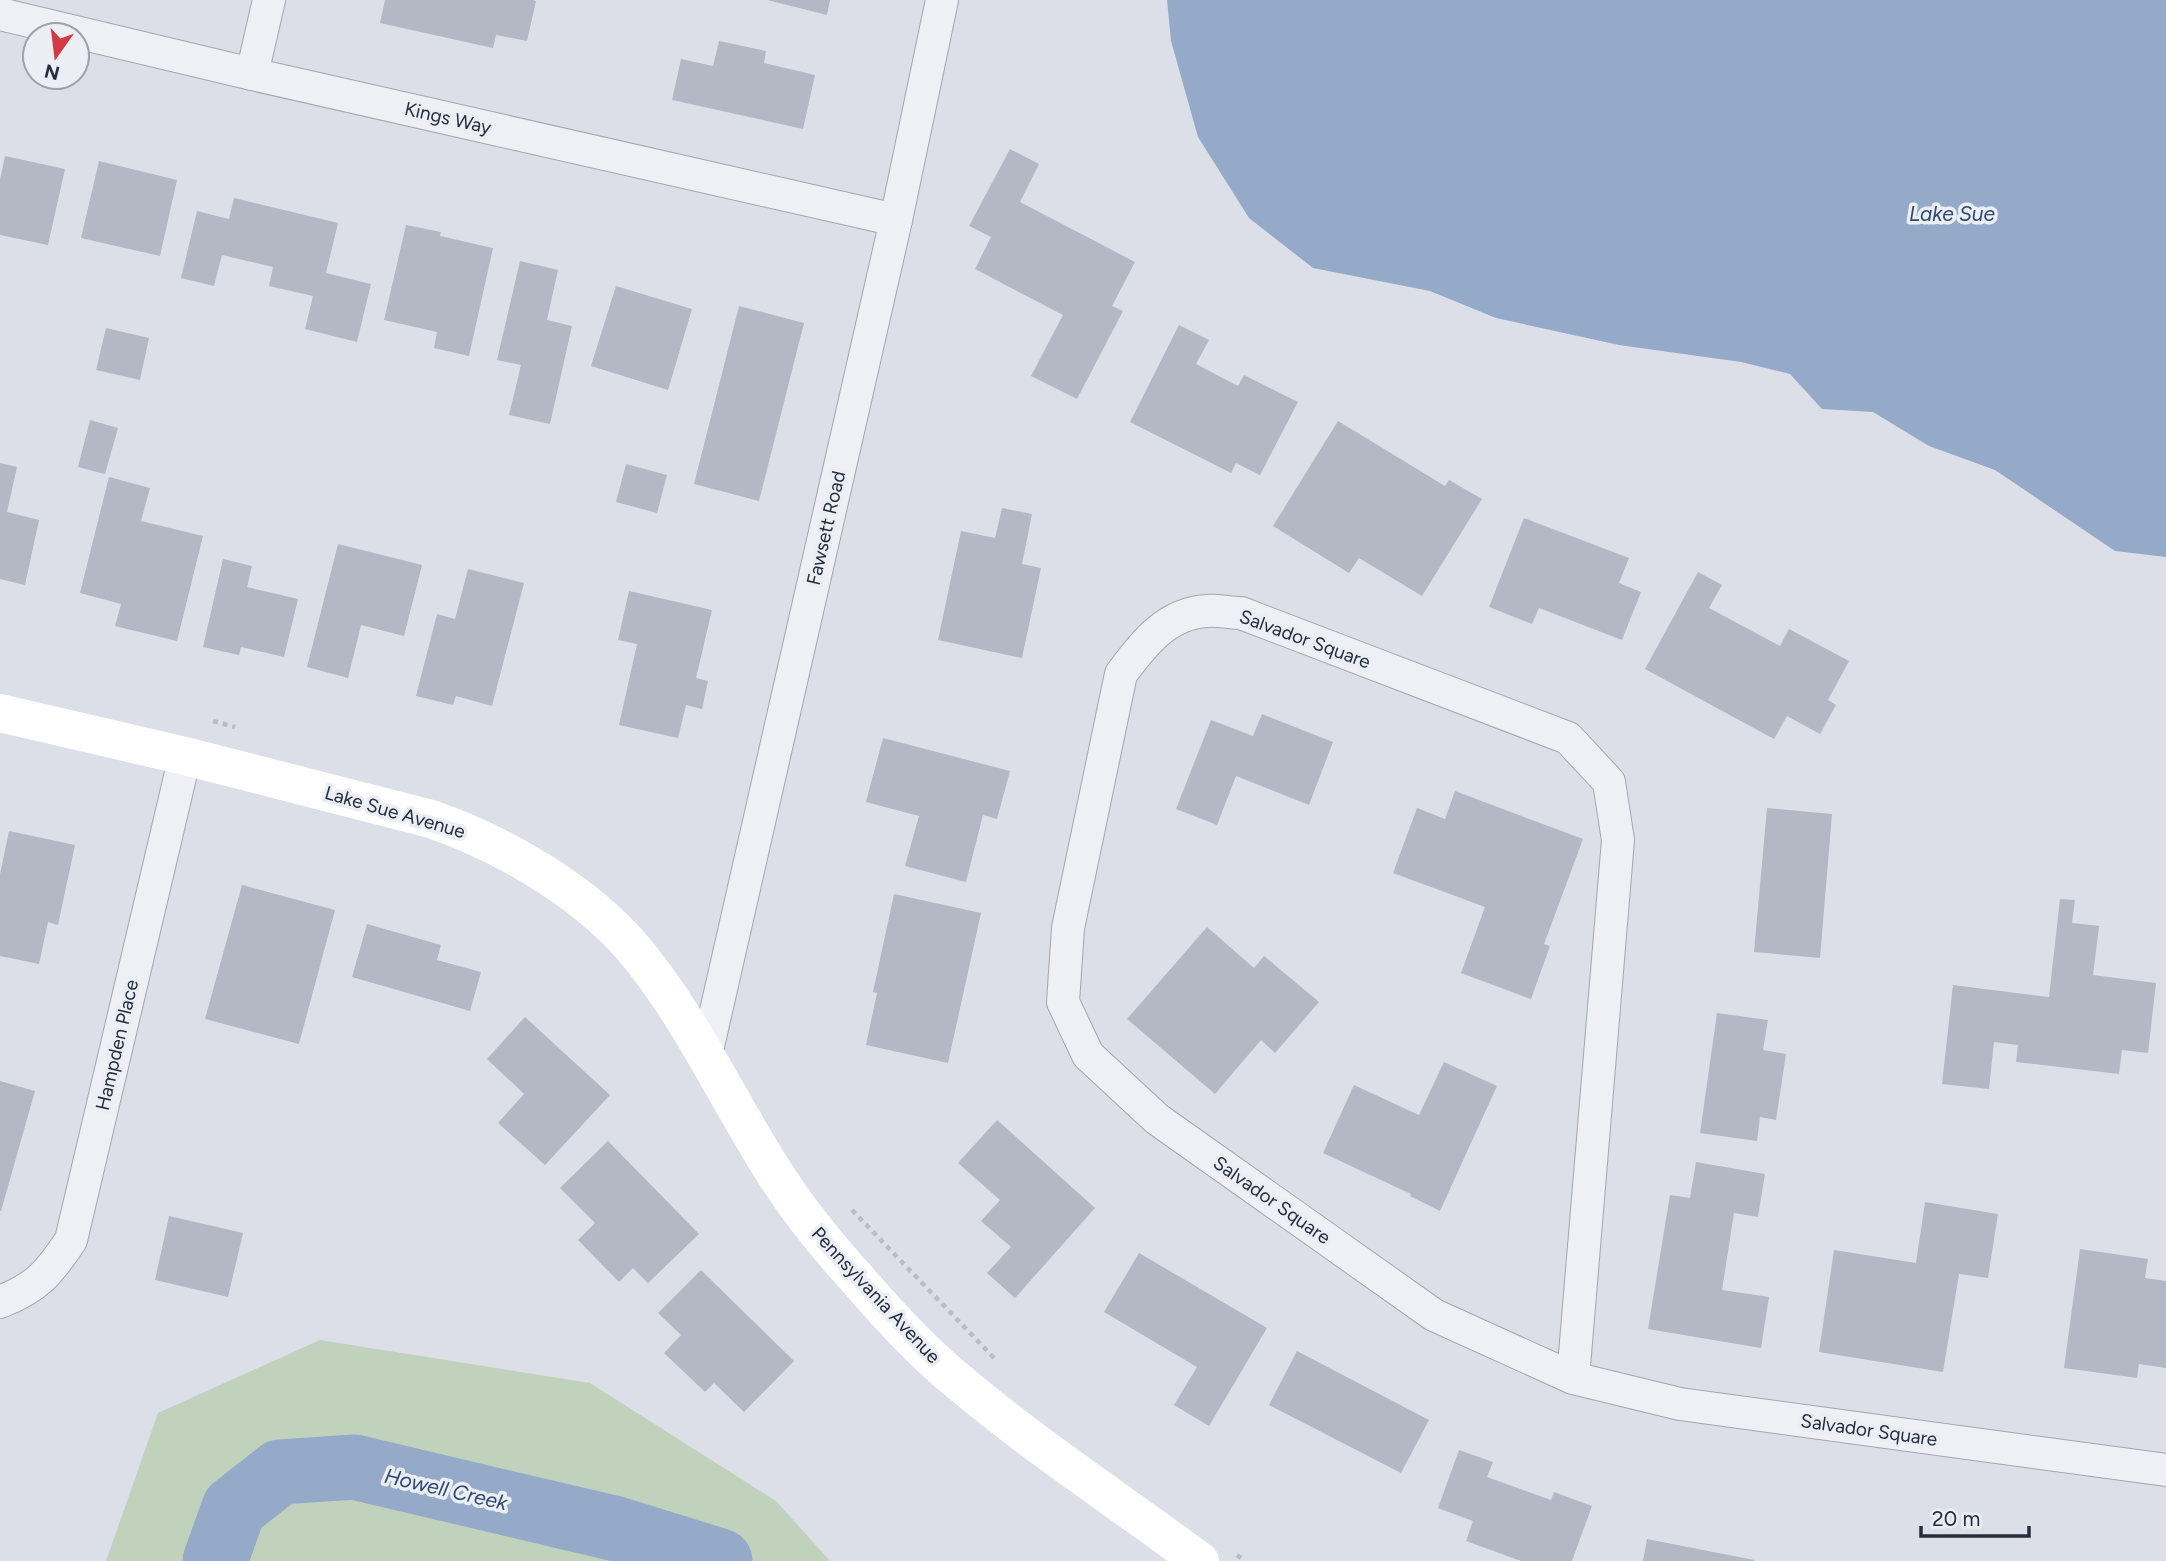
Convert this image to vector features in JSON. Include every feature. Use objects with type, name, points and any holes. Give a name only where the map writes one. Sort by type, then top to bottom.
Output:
[{"type":"street","points":[[252,74],[269,0]]},
{"type":"street","name":"Fawsett Road","points":[[706,1055],[896,220],[942,0]]},
{"type":"street","name":"Kings Way","points":[[0,14],[896,220]]},
{"type":"street","name":"Salvador Square","points":[[1573,1378],[1618,840],[1609,782],[1567,738],[1241,613],[1206,611],[1171,621],[1141,648],[1121,674],[1068,928],[1063,1002],[1088,1055],[1157,1119],[1434,1315],[1573,1378],[1680,1404],[2166,1470]]},
{"type":"street","name":"Lake Sue Avenue","points":[[0,713],[431,818],[503,848],[589,906],[630,945],[671,996],[706,1055]]},
{"type":"street","name":"Hampden Place","points":[[0,1302],[23,1293],[50,1272],[71,1240],[185,756]]},
{"type":"street","name":"Pennsylvania Avenue","points":[[706,1055],[772,1170],[813,1227],[907,1335],[957,1381],[1018,1430],[1200,1561]]},
{"type":"green space","points":[[320,1340],[590,1383],[776,1501],[830,1561],[106,1561],[158,1413]]},
{"type":"water","name":"Lake Sue","points":[[1167,0],[2166,0],[2166,557],[2115,551],[1995,470],[1929,446],[1873,412],[1822,409],[1790,374],[1741,362],[1619,345],[1496,318],[1430,291],[1313,268],[1249,218],[1198,137],[1171,41]]},
{"type":"building","points":[[385,0],[536,1],[527,41],[496,35],[493,48],[380,23]]},
{"type":"building","points":[[767,0],[830,0],[827,15]]},
{"type":"building","points":[[719,41],[766,51],[764,63],[815,75],[803,129],[672,100],[681,59],[713,66]]},
{"type":"building","points":[[1010,149],[1039,164],[1020,202],[1135,262],[1112,306],[1123,311],[1077,399],[1031,376],[1063,315],[975,269],[991,237],[969,226]]},
{"type":"building","points":[[5,156],[65,169],[48,245],[0,235],[0,180]]},
{"type":"building","points":[[99,161],[177,180],[160,256],[81,238]]},
{"type":"building","points":[[234,198],[338,223],[326,273],[371,284],[357,342],[305,329],[313,296],[269,286],[273,267],[222,255],[214,286],[181,278],[197,211],[229,219]]},
{"type":"building","points":[[406,225],[441,232],[440,236],[493,248],[469,356],[434,348],[437,332],[384,320]]},
{"type":"building","points":[[520,261],[558,270],[547,320],[572,326],[550,424],[509,415],[521,365],[497,360]]},
{"type":"building","points":[[616,286],[692,309],[668,390],[591,366]]},
{"type":"building","points":[[739,306],[804,323],[759,501],[694,484]]},
{"type":"building","points":[[1179,325],[1209,340],[1196,364],[1238,386],[1244,375],[1298,402],[1260,475],[1236,463],[1231,473],[1130,422]]},
{"type":"building","points":[[106,328],[149,338],[140,380],[96,370]]},
{"type":"building","points":[[90,420],[118,428],[105,474],[78,467]]},
{"type":"building","points":[[1338,421],[1445,486],[1449,480],[1482,499],[1422,596],[1359,558],[1349,573],[1273,526]]},
{"type":"building","points":[[0,463],[17,467],[7,512],[39,520],[25,585],[0,579]]},
{"type":"building","points":[[626,464],[667,475],[657,513],[616,502]]},
{"type":"building","points":[[109,477],[150,488],[141,521],[203,536],[177,641],[115,626],[121,604],[80,593]]},
{"type":"building","points":[[1002,508],[1032,514],[1022,564],[1041,568],[1022,658],[938,640],[961,531],[995,538]]},
{"type":"building","points":[[1524,518],[1629,558],[1619,583],[1641,592],[1622,640],[1539,608],[1532,624],[1489,607]]},
{"type":"building","points":[[338,544],[422,565],[404,636],[361,625],[348,678],[307,667]]},
{"type":"building","points":[[223,559],[252,566],[247,587],[298,599],[284,657],[241,647],[239,655],[203,647]]},
{"type":"building","points":[[468,569],[524,583],[492,706],[456,696],[453,705],[416,696],[437,614],[455,619]]},
{"type":"building","points":[[1698,572],[1722,585],[1709,608],[1780,646],[1789,629],[1849,661],[1828,700],[1836,705],[1820,734],[1787,716],[1774,739],[1645,669]]},
{"type":"building","points":[[629,591],[712,610],[696,678],[708,681],[702,709],[686,705],[678,738],[619,725],[637,644],[618,640]]},
{"type":"building","points":[[1262,714],[1333,742],[1309,805],[1236,776],[1217,825],[1176,809],[1211,720],[1253,736]]},
{"type":"building","points":[[883,738],[1010,771],[997,819],[983,815],[966,882],[905,866],[919,816],[866,802]]},
{"type":"building","points":[[1455,791],[1583,839],[1544,944],[1550,946],[1531,999],[1461,973],[1485,907],[1393,873],[1417,808],[1445,819]]},
{"type":"building","points":[[1767,808],[1832,814],[1820,958],[1754,952]]},
{"type":"building","points":[[9,831],[75,845],[58,925],[48,922],[39,964],[0,956],[0,874]]},
{"type":"building","points":[[242,885],[335,910],[299,1044],[205,1019]]},
{"type":"building","points":[[894,894],[981,913],[948,1063],[866,1045],[877,993],[873,992]]},
{"type":"building","points":[[2060,899],[2075,900],[2072,923],[2099,926],[2093,975],[2156,983],[2148,1053],[2122,1050],[2119,1074],[2016,1062],[2018,1045],[1994,1042],[1989,1089],[1942,1084],[1953,985],[2049,997]]},
{"type":"building","points":[[367,924],[441,945],[437,960],[481,972],[470,1011],[352,977]]},
{"type":"building","points":[[1207,927],[1254,968],[1264,956],[1319,1002],[1275,1053],[1261,1040],[1215,1094],[1127,1019]]},
{"type":"building","points":[[1717,1013],[1768,1020],[1763,1050],[1786,1054],[1776,1120],[1760,1117],[1757,1141],[1700,1133]]},
{"type":"building","points":[[525,1017],[610,1095],[545,1165],[498,1123],[524,1094],[487,1059]]},
{"type":"building","points":[[1444,1062],[1497,1086],[1440,1211],[1410,1196],[1411,1194],[1323,1153],[1354,1085],[1419,1115]]},
{"type":"building","points":[[0,1081],[35,1091],[1,1211],[0,1211]]},
{"type":"building","points":[[997,1120],[1095,1208],[1015,1298],[987,1273],[1011,1247],[981,1221],[1000,1200],[958,1163]]},
{"type":"building","points":[[608,1141],[699,1234],[648,1283],[633,1268],[619,1282],[578,1240],[595,1223],[560,1188]]},
{"type":"building","points":[[1696,1162],[1765,1174],[1758,1217],[1734,1213],[1722,1290],[1769,1297],[1761,1348],[1648,1329],[1670,1195],[1690,1198]]},
{"type":"building","points":[[1925,1202],[1998,1214],[1988,1278],[1959,1274],[1943,1372],[1819,1352],[1834,1250],[1916,1263]]},
{"type":"building","points":[[169,1216],[243,1233],[228,1297],[155,1280]]},
{"type":"building","points":[[2080,1249],[2148,1259],[2145,1278],[2166,1281],[2166,1368],[2139,1364],[2137,1378],[2064,1368]]},
{"type":"building","points":[[1139,1253],[1267,1328],[1209,1426],[1174,1405],[1197,1367],[1104,1312]]},
{"type":"building","points":[[701,1270],[794,1361],[744,1412],[714,1383],[705,1392],[664,1353],[681,1335],[658,1313]]},
{"type":"building","points":[[1297,1351],[1429,1420],[1401,1473],[1269,1405]]},
{"type":"building","points":[[1459,1450],[1493,1462],[1487,1477],[1551,1500],[1554,1492],[1592,1506],[1572,1561],[1521,1561],[1466,1541],[1473,1521],[1438,1508]]},
{"type":"building","points":[[1647,1539],[1754,1560],[1754,1561],[1643,1561]]},
{"type":"waterway","name":"Howell Creek","points":[[215,1561],[234,1508],[280,1472],[354,1467],[617,1529],[720,1561]]}]
